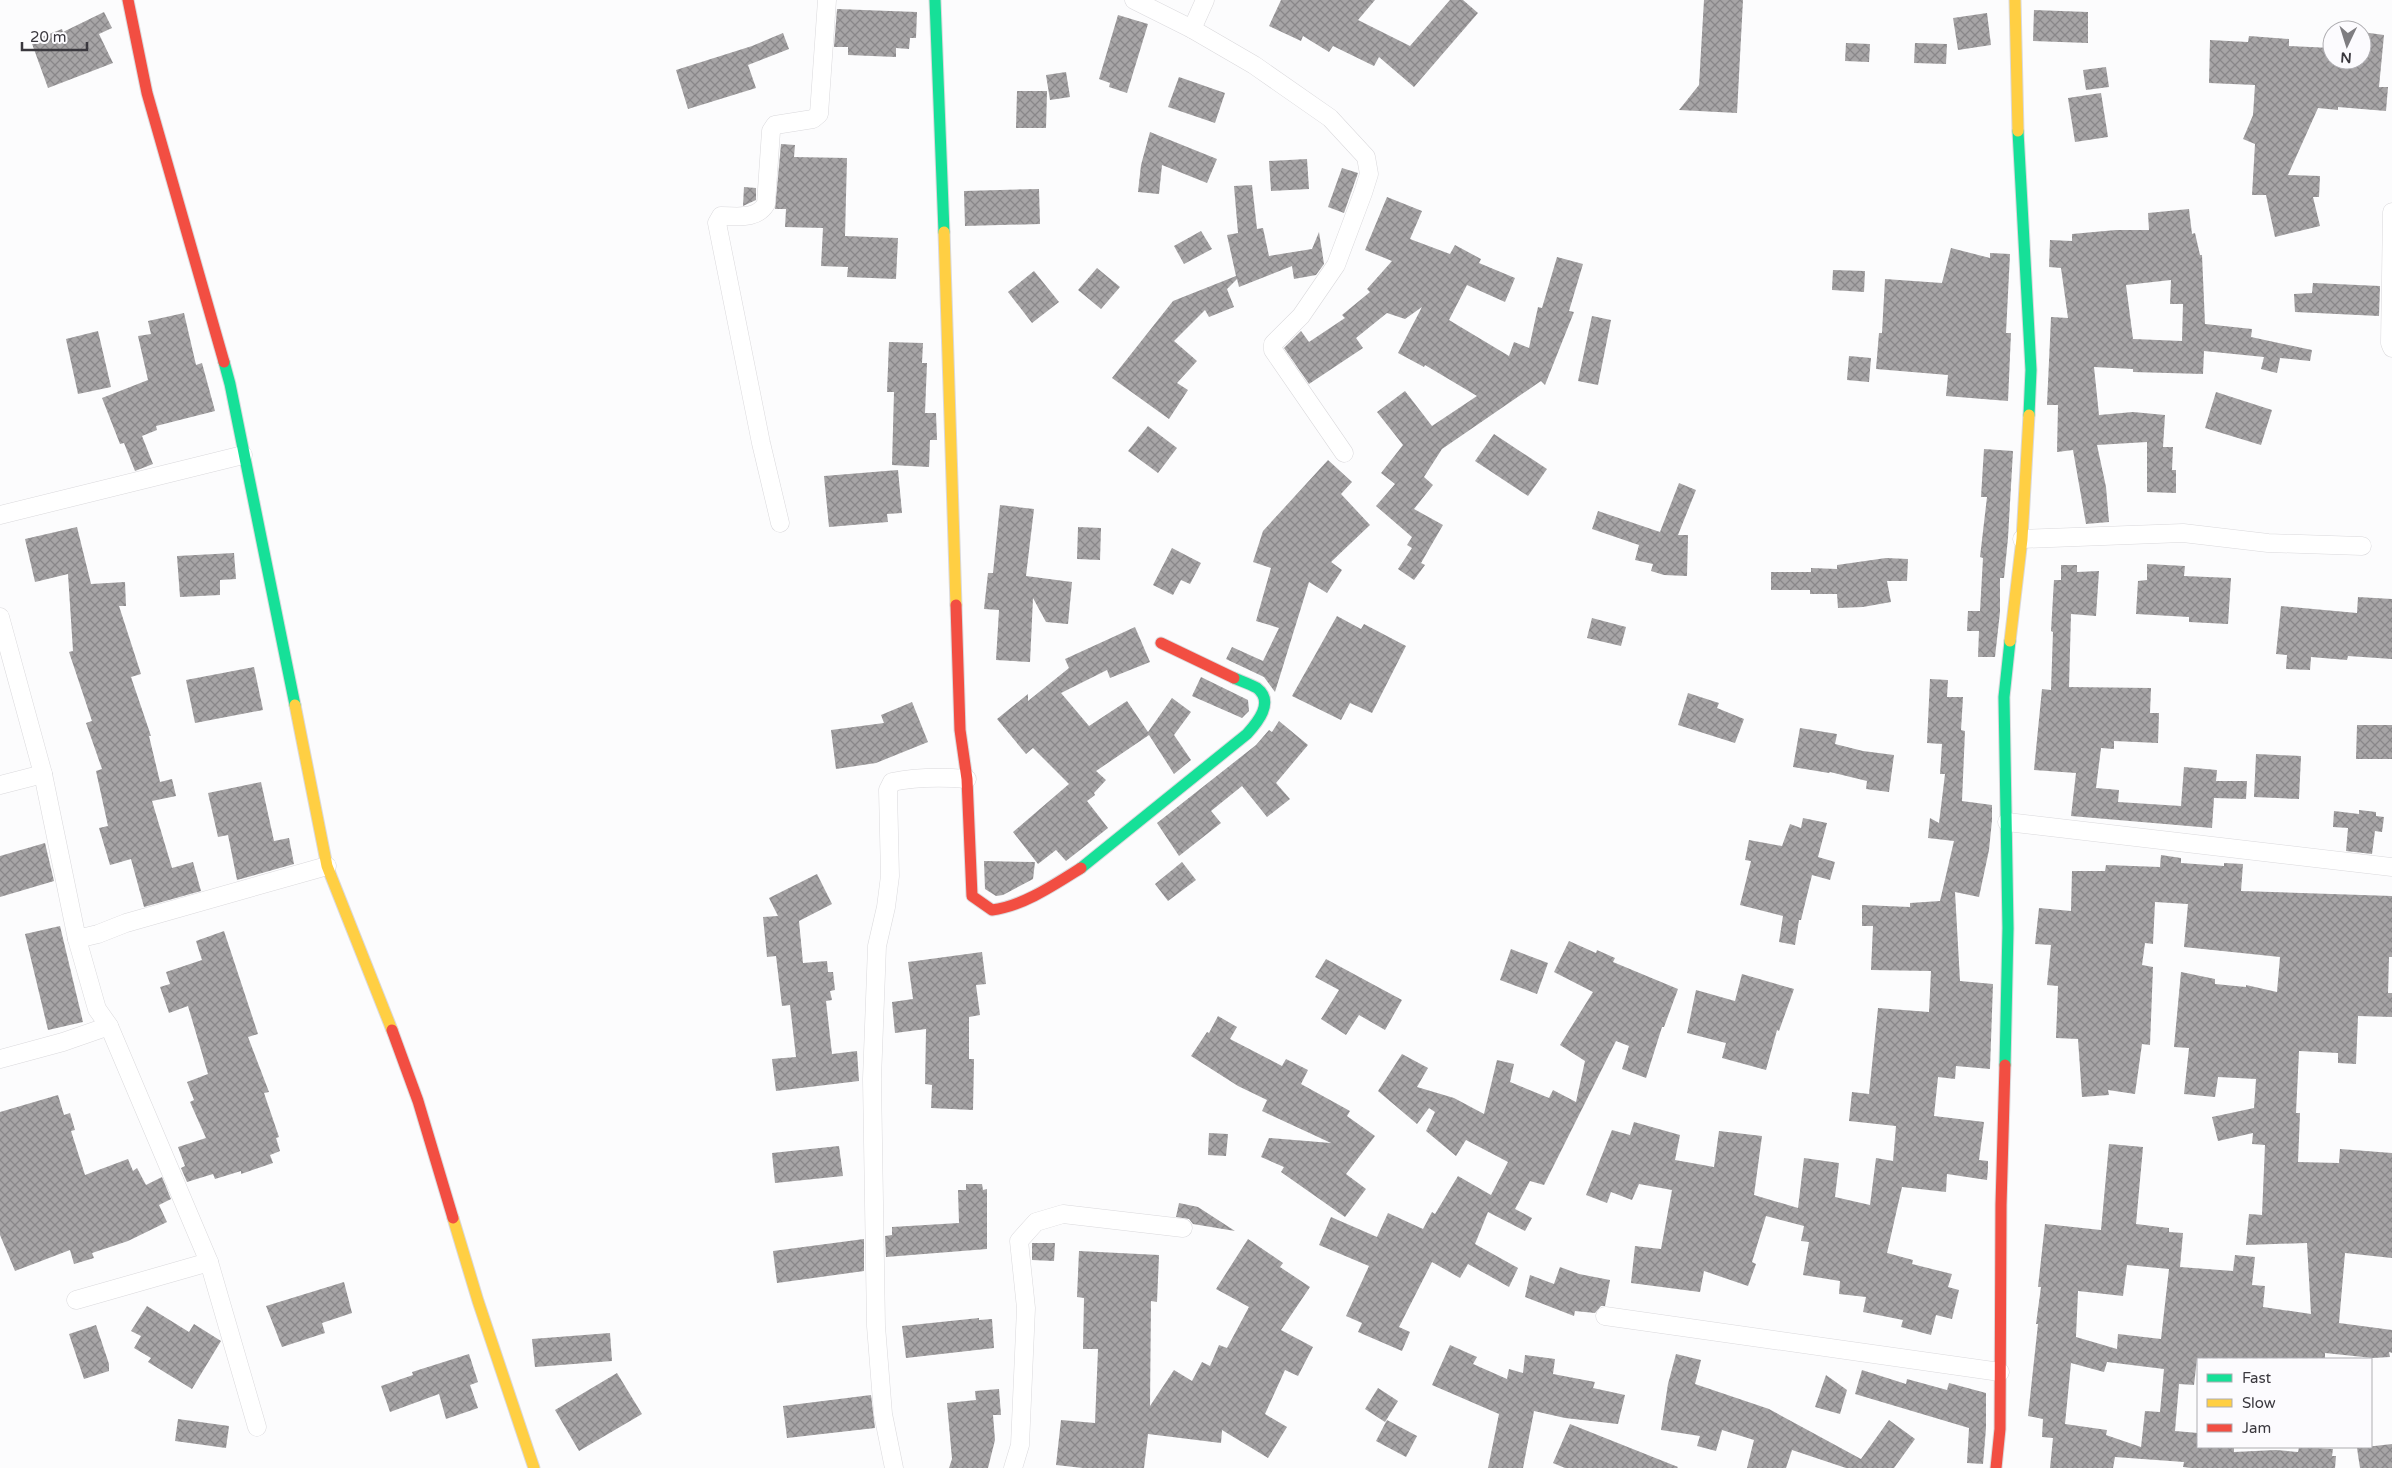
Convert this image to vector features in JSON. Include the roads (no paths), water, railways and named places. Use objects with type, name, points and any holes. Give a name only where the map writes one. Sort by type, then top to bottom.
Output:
[{"type":"street","points":[[128,0],[147,93],[230,384],[327,866],[370,970],[418,1101],[478,1301],[534,1468]]},
{"type":"street","points":[[780,523],[760,443],[717,223],[721,216],[750,216],[760,213],[766,204],[771,131],[775,125],[813,119],[820,114],[826,0]]},
{"type":"street","points":[[935,0],[942,148],[960,730],[967,779],[972,896],[976,900],[992,910],[1007,908],[1059,882],[1090,862],[1158,804],[1247,734],[1262,717],[1264,700],[1258,689],[1161,643]]},
{"type":"street","points":[[1134,0],[1192,29],[1254,66],[1330,118],[1366,157],[1368,174],[1363,193],[1336,266],[1301,316],[1273,344],[1273,350],[1344,454]]},
{"type":"street","points":[[1192,29],[1205,0]]},
{"type":"street","points":[[1996,1468],[2000,1429],[2001,1205],[2008,928],[2004,697],[2022,539],[2031,370],[2018,155],[2015,0]]},
{"type":"street","points":[[2392,212],[2390,343],[2392,348]]},
{"type":"street","points":[[0,515],[243,455]]},
{"type":"street","points":[[2022,539],[2183,532],[2268,543],[2362,546]]},
{"type":"street","points":[[0,617],[43,774],[77,939],[97,1009],[109,1026],[209,1262],[257,1427]]},
{"type":"street","points":[[0,785],[43,774]]},
{"type":"street","points":[[894,1468],[883,1414],[876,1326],[872,1079],[877,946],[886,907],[890,876],[888,790],[892,782],[901,780],[938,777],[967,779]]},
{"type":"street","points":[[2007,822],[2392,867]]},
{"type":"street","points":[[77,939],[98,934],[126,923],[327,866]]},
{"type":"street","points":[[0,1059],[63,1042],[109,1026]]},
{"type":"street","points":[[1013,1468],[1020,1445],[1026,1308],[1019,1241],[1036,1222],[1063,1214],[1183,1228]]},
{"type":"street","points":[[76,1300],[209,1262]]},
{"type":"street","points":[[1605,1316],[2000,1372]]}]
